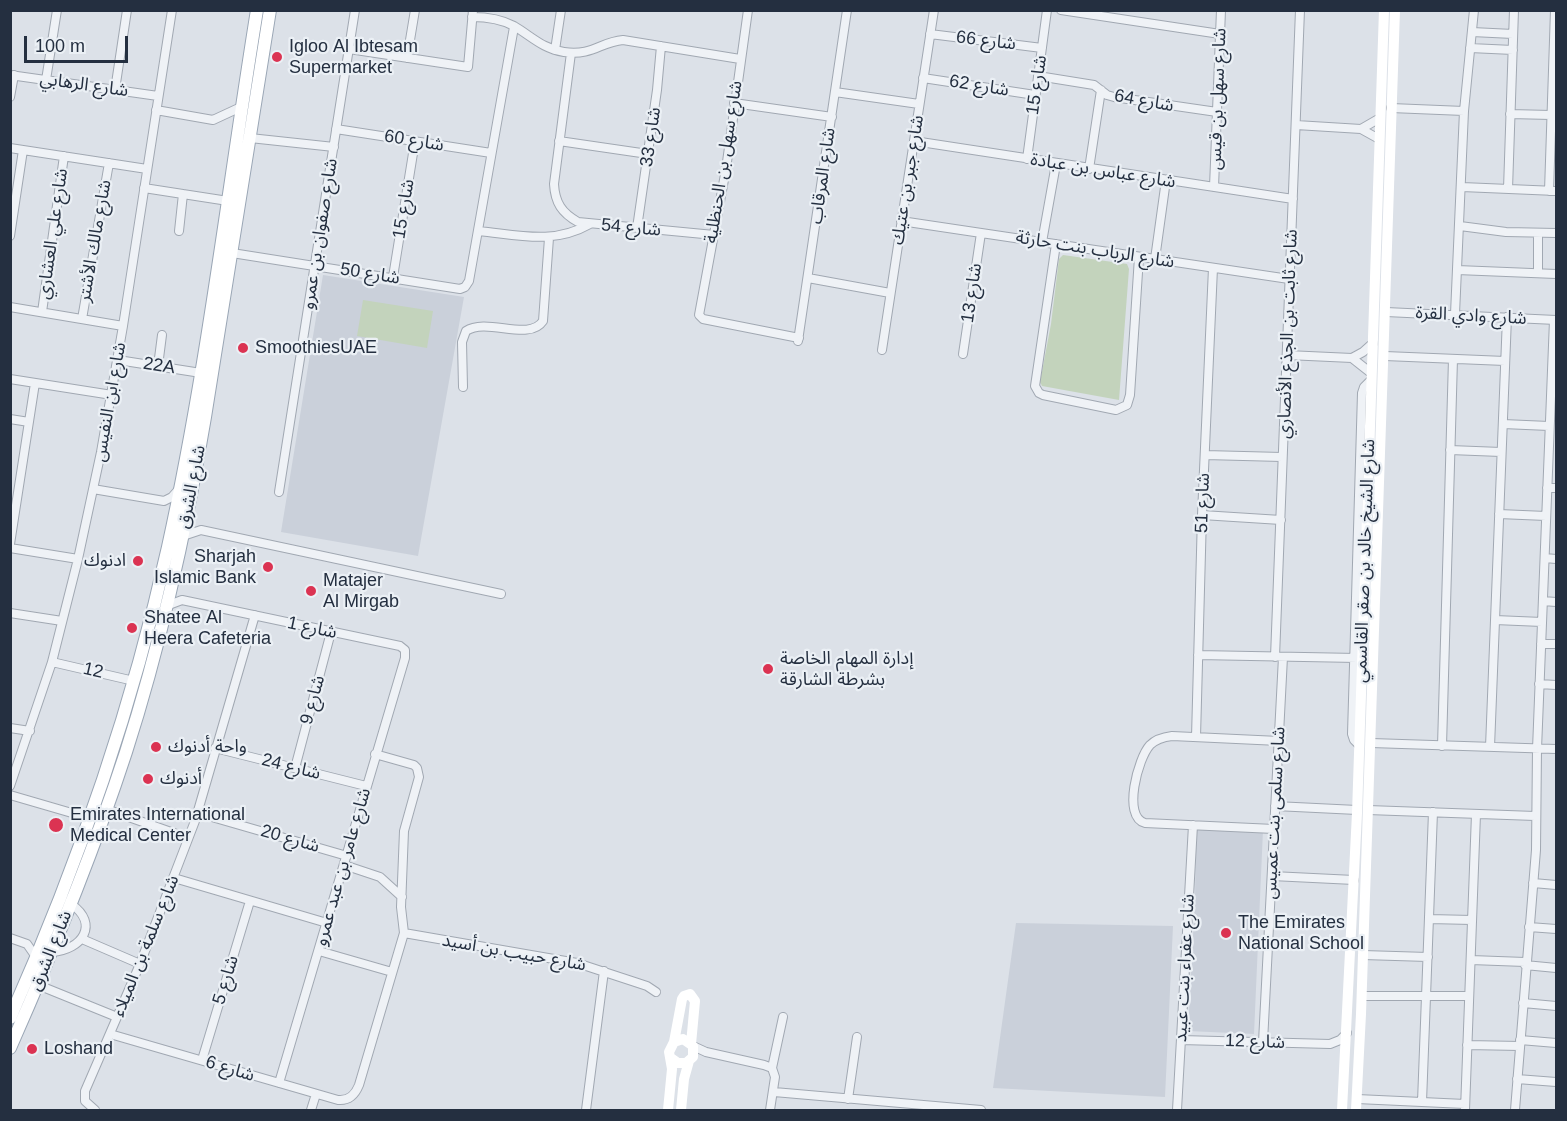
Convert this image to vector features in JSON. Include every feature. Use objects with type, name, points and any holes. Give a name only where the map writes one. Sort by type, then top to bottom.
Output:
[{"type":"main road","name":"شارع الشرق","points":[[10,1018],[72,869],[110,760],[134,681],[158,588],[180,488],[201,373],[257,10]]},
{"type":"main road","name":"شارع الشرق","points":[[10,1048],[52,952],[106,809],[132,734],[172,586],[188,513],[270,10]]},
{"type":"main road","name":"شارع الشيخ خالد بن صقر القاسمي","points":[[1342,1110],[1357,810],[1358,658],[1365,420],[1373,343],[1384,10]]},
{"type":"main road","name":"شارع الشيخ خالد بن صقر القاسمي","points":[[1356,1105],[1385,356],[1395,10]]},
{"type":"main road","points":[[241,113],[248,118],[250,138]]},
{"type":"main road","points":[[1375,261],[1379,252],[1382,252],[1383,270],[1387,282]]},
{"type":"main road","points":[[1349,993],[1353,1015],[1357,1018],[1361,1014]]},
{"type":"main road","points":[[668,1110],[672,1074],[669,1052],[674,1042],[682,999],[690,994],[695,1001],[692,1045],[694,1054],[684,1074],[681,1110]]},
{"type":"main road","points":[[674,1042],[683,1039],[692,1045]]},
{"type":"main road","points":[[671,1058],[678,1063],[690,1060]]},
{"type":"street","points":[[46,80],[57,10]]},
{"type":"street","points":[[115,90],[127,10]]},
{"type":"street","name":"شارع ابن النفيس","points":[[10,786],[52,662],[93,489],[118,360],[172,10]]},
{"type":"street","name":"شارع صفوان بن عمرو","points":[[279,492],[355,10]]},
{"type":"street","points":[[408,58],[415,10]]},
{"type":"street","points":[[555,50],[561,10]]},
{"type":"street","name":"شارع سهل بن الحنظلية","points":[[748,10],[726,169],[699,313],[703,319],[798,340]]},
{"type":"street","name":"شارع المرقاب","points":[[798,340],[848,10]]},
{"type":"street","name":"شارع جبر بن عتيك","points":[[882,350],[934,10]]},
{"type":"street","name":"شارع 15","points":[[1027,159],[1047,10]]},
{"type":"street","points":[[1061,10],[1104,14],[1220,34]]},
{"type":"street","name":"شارع سهل بن قيس","points":[[1214,188],[1221,10]]},
{"type":"street","name":"شارع ثابت بن الجذع الأنصاري","points":[[1279,657],[1282,457],[1300,10]]},
{"type":"street","points":[[1455,314],[1464,111],[1474,10]]},
{"type":"street","points":[[1508,189],[1514,10]]},
{"type":"street","points":[[1462,187],[1553,191],[1551,115],[1555,85],[1555,10]]},
{"type":"street","points":[[349,50],[468,67],[473,14],[514,27],[535,42],[555,50],[571,53],[588,52],[614,41],[623,40],[740,59]]},
{"type":"street","points":[[479,231],[514,27]]},
{"type":"street","points":[[1472,32],[1513,34]]},
{"type":"street","name":"شارع 66","points":[[930,34],[1042,48]]},
{"type":"street","name":"شارع 33","points":[[637,228],[662,46]]},
{"type":"street","points":[[1470,48],[1513,50]]},
{"type":"street","points":[[571,53],[554,184],[555,196],[560,207],[568,216],[578,222],[590,224]]},
{"type":"street","points":[[10,97],[13,75]]},
{"type":"street","name":"شارع الرهابي","points":[[13,75],[158,96]]},
{"type":"street","name":"شارع 64","points":[[1038,76],[1094,85],[1114,97],[1217,112]]},
{"type":"street","name":"شارع 62","points":[[923,78],[1035,95]]},
{"type":"street","points":[[1089,169],[1101,90]]},
{"type":"street","points":[[835,92],[919,104]]},
{"type":"street","points":[[734,102],[832,117]]},
{"type":"street","points":[[1391,108],[1464,111]]},
{"type":"street","points":[[156,110],[213,120],[241,113]]},
{"type":"street","points":[[1510,114],[1551,115]]},
{"type":"street","points":[[1361,129],[1380,118]]},
{"type":"street","points":[[1296,125],[1361,129],[1379,139]]},
{"type":"street","name":"شارع 60","points":[[336,129],[491,153]]},
{"type":"street","points":[[250,138],[334,147]]},
{"type":"street","name":"شارع 15","points":[[393,277],[415,141]]},
{"type":"street","points":[[559,141],[648,154]]},
{"type":"street","name":"شارع عباس بن عبادة","points":[[914,141],[1293,199]]},
{"type":"street","points":[[10,148],[147,168]]},
{"type":"street","points":[[10,236],[23,150]]},
{"type":"street","name":"شارع علي العشاري","points":[[42,312],[64,156]]},
{"type":"street","name":"شارع مالك الأشتر","points":[[82,319],[109,163]]},
{"type":"street","points":[[1042,242],[1056,164]]},
{"type":"street","points":[[1155,259],[1166,180]]},
{"type":"street","points":[[144,188],[228,201]]},
{"type":"street","points":[[178,231],[183,194]]},
{"type":"street","name":"شارع الرباب بنت حارثة","points":[[901,221],[1289,279]]},
{"type":"street","name":"شارع 54","points":[[479,231],[549,238],[570,233],[590,224],[714,235]]},
{"type":"street","points":[[1460,226],[1497,231],[1557,233]]},
{"type":"street","name":"شارع 50","points":[[232,253],[460,289],[465,287],[469,281],[479,231]]},
{"type":"street","points":[[1538,232],[1538,272]]},
{"type":"street","name":"شارع 13","points":[[963,354],[981,233]]},
{"type":"street","points":[[463,387],[462,342],[466,331],[478,326],[530,330],[540,326],[545,316],[549,238]]},
{"type":"street","points":[[1056,244],[1035,386],[1039,393],[1116,410],[1127,405],[1130,395],[1139,257]]},
{"type":"street","name":"شارع 51","points":[[1196,737],[1202,515],[1213,268]]},
{"type":"street","points":[[1457,270],[1557,274]]},
{"type":"street","points":[[808,278],[890,293]]},
{"type":"street","points":[[10,307],[123,326]]},
{"type":"street","name":"شارع وادي القرة","points":[[1386,312],[1555,320]]},
{"type":"street","points":[[1490,747],[1507,317]]},
{"type":"street","points":[[1515,1110],[1525,963],[1536,850],[1539,684],[1547,488],[1553,445],[1550,426],[1553,404],[1555,320]]},
{"type":"street","points":[[158,366],[162,335]]},
{"type":"street","points":[[1287,355],[1352,358],[1373,343]]},
{"type":"street","points":[[1385,356],[1505,361]]},
{"type":"street","points":[[1352,358],[1371,376]]},
{"type":"street","points":[[1442,746],[1453,359]]},
{"type":"street","name":"22A","points":[[118,360],[201,373]]},
{"type":"street","points":[[10,379],[112,395]]},
{"type":"street","points":[[34,383],[29,422],[15,483],[10,546],[78,559]]},
{"type":"street","points":[[10,419],[29,422]]},
{"type":"street","points":[[1503,424],[1550,426]]},
{"type":"street","points":[[1450,450],[1501,452]]},
{"type":"street","points":[[1205,455],[1282,457]]},
{"type":"street","points":[[93,489],[164,501],[172,497],[180,488]]},
{"type":"street","points":[[1547,488],[1557,488]]},
{"type":"street","points":[[188,513],[201,530]]},
{"type":"street","points":[[1499,514],[1546,516]]},
{"type":"street","points":[[1202,515],[1281,520]]},
{"type":"street","points":[[183,536],[201,530],[501,594]]},
{"type":"street","points":[[1545,558],[1557,559]]},
{"type":"street","points":[[166,606],[182,600],[172,586]]},
{"type":"street","name":"شارع 1","points":[[182,600],[400,646],[405,650]]},
{"type":"street","points":[[1543,602],[1557,602]]},
{"type":"street","points":[[10,614],[62,621]]},
{"type":"street","name":"شارع سلمة بن الميلاء","points":[[95,1110],[85,1101],[85,1090],[140,964],[198,813],[255,615]]},
{"type":"street","points":[[1495,620],[1542,622]]},
{"type":"street","name":"شارع 9","points":[[295,768],[331,632]]},
{"type":"street","points":[[1541,644],[1557,644]]},
{"type":"street","name":"شارع عامر بن عبد عمرو","points":[[279,1083],[405,658],[405,650]]},
{"type":"street","points":[[1198,655],[1358,658]]},
{"type":"street","name":"شارع سلمى بنت عميس","points":[[1263,1042],[1279,741],[1279,657]]},
{"type":"street","name":"12","points":[[52,662],[134,681]]},
{"type":"street","points":[[1539,684],[1557,685]]},
{"type":"street","points":[[10,728],[30,731]]},
{"type":"street","points":[[1274,828],[1145,823],[1137,819],[1134,811],[1134,790],[1147,749],[1165,737],[1279,741]]},
{"type":"street","points":[[1371,744],[1557,749]]},
{"type":"street","name":"شارع 24","points":[[215,748],[366,786]]},
{"type":"street","points":[[319,951],[392,972],[404,933],[401,911],[405,824],[419,772],[414,765],[375,754]]},
{"type":"street","points":[[10,795],[89,818]]},
{"type":"street","points":[[1275,806],[1357,810]]},
{"type":"street","points":[[106,809],[188,838]]},
{"type":"street","points":[[1368,810],[1535,816]]},
{"type":"street","points":[[1422,1102],[1433,812]]},
{"type":"street","name":"شارع 20","points":[[198,813],[347,856]]},
{"type":"street","points":[[1356,1105],[1422,1102],[1465,1107],[1476,814]]},
{"type":"street","name":"شارع عفراء بنت عبيد","points":[[1177,1110],[1193,825]]},
{"type":"street","points":[[344,865],[380,877],[402,897]]},
{"type":"street","points":[[1272,876],[1354,880]]},
{"type":"street","points":[[174,878],[327,923]]},
{"type":"street","points":[[1533,883],[1557,885]]},
{"type":"street","name":"شارع 5","points":[[202,1060],[250,901]]},
{"type":"street","points":[[52,952],[70,948],[82,939],[85,932],[84,918],[71,904]]},
{"type":"street","points":[[1429,919],[1472,920]]},
{"type":"street","points":[[1529,927],[1557,929]]},
{"type":"street","name":"شارع حبيب بن أسيد","points":[[404,933],[585,964],[647,986],[656,992]]},
{"type":"street","points":[[10,938],[27,944],[36,957]]},
{"type":"street","points":[[82,939],[140,964]]},
{"type":"street","points":[[1363,955],[1428,957]]},
{"type":"street","points":[[1471,960],[1525,963],[1557,968]]},
{"type":"street","points":[[586,1110],[604,971]]},
{"type":"street","name":"شارع 6","points":[[110,1034],[338,1100],[350,1098],[359,1085],[392,972]]},
{"type":"street","points":[[38,985],[117,1017]]},
{"type":"street","points":[[1362,996],[1469,996]]},
{"type":"street","points":[[1523,1003],[1557,1006]]},
{"type":"street","points":[[770,1110],[775,1077],[772,1068],[783,1017]]},
{"type":"street","points":[[1329,1044],[1340,1040],[1347,1031]]},
{"type":"street","points":[[849,1099],[857,1037]]},
{"type":"street","name":"شارع 12","points":[[1181,1040],[1329,1044]]},
{"type":"street","points":[[1467,1045],[1557,1043]]},
{"type":"street","points":[[1329,1044],[1339,1049],[1346,1057]]},
{"type":"street","points":[[692,1045],[702,1051],[772,1068]]},
{"type":"street","points":[[690,1060],[704,1056],[729,1058]]},
{"type":"street","points":[[1517,1079],[1557,1082]]},
{"type":"street","points":[[774,1092],[981,1110]]},
{"type":"street","points":[[311,1110],[316,1094]]},
{"type":"shaded area","points":[[323,275],[464,297],[418,556],[281,532]]},
{"type":"shaded area","name":"The Emirates National School","points":[[1196,828],[1263,830],[1254,1034],[1188,1031]]},
{"type":"shaded area","points":[[1016,923],[1173,926],[1165,1097],[993,1088]]},
{"type":"green space","points":[[1063,255],[1127,264],[1129,269],[1119,400],[1042,386],[1040,382],[1051,324],[1059,259]]},
{"type":"green space","points":[[363,300],[433,311],[427,348],[357,336]]},
{"type":"place","name":"Igloo Al Ibtesam Supermarket","points":[[277,57]]},
{"type":"place","name":"SmoothiesUAE","points":[[243,348]]},
{"type":"place","name":"ادنوك","points":[[138,561]]},
{"type":"place","name":"Sharjah Islamic Bank","points":[[268,567]]},
{"type":"place","name":"Matajer Al Mirgab","points":[[311,591]]},
{"type":"place","name":"Shatee Al Heera Cafeteria","points":[[132,628]]},
{"type":"place","name":"إدارة المهام الخاصة بشرطة الشارقة","points":[[768,669]]},
{"type":"place","name":"واحة أدنوك","points":[[156,747]]},
{"type":"place","name":"أدنوك","points":[[148,779]]},
{"type":"place","name":"Emirates International Medical Center","points":[[56,825]]},
{"type":"place","name":"The Emirates National School","points":[[1226,933]]},
{"type":"place","name":"Loshand","points":[[32,1049]]}]
